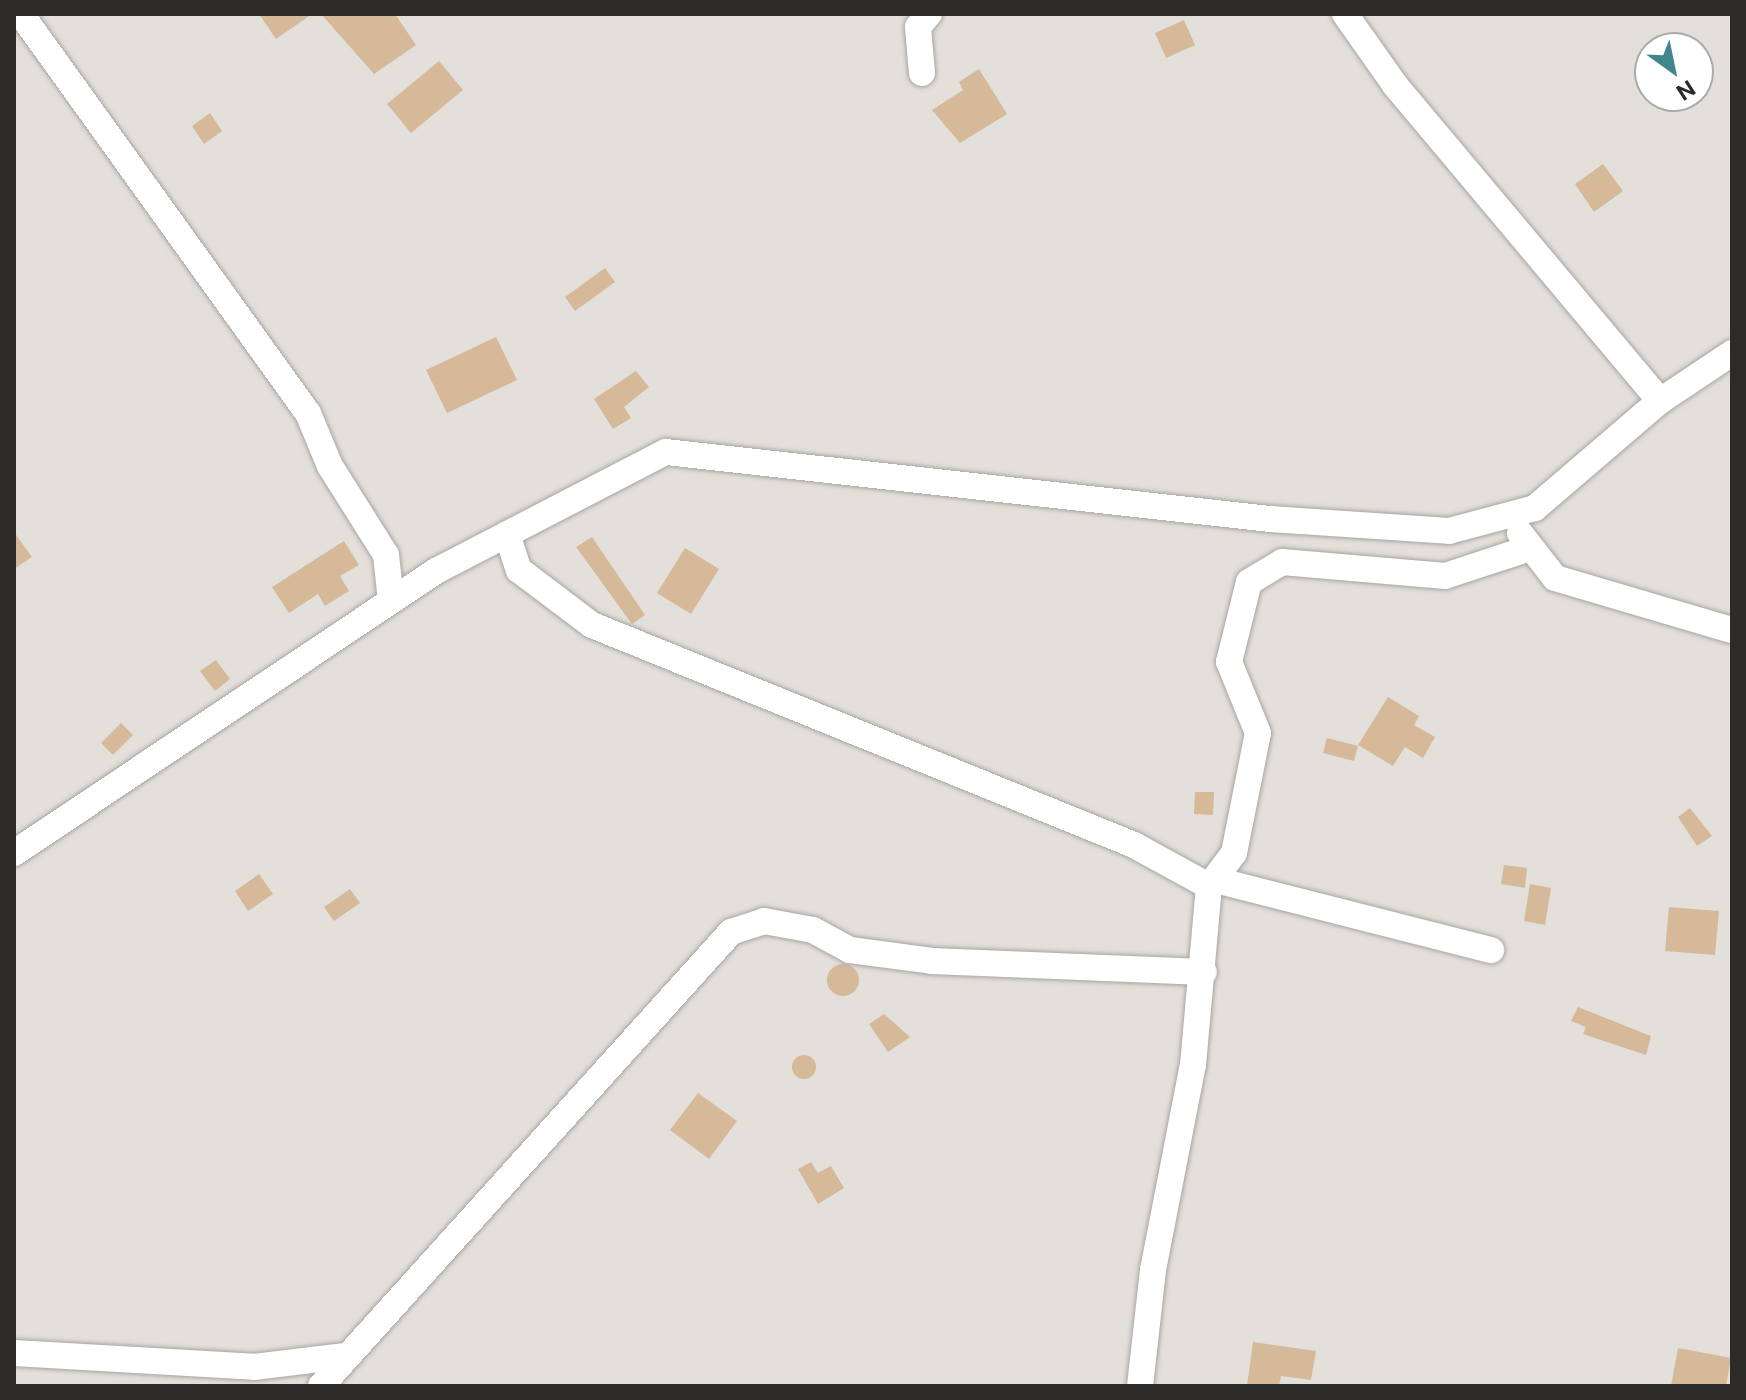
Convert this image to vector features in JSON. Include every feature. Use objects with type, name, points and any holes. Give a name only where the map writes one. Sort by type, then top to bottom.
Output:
[{"type":"street","points":[[21,14],[308,413],[330,466],[386,555],[391,601]]},
{"type":"street","points":[[922,73],[918,27],[929,14]]},
{"type":"street","points":[[1345,14],[1395,85],[1660,401]]},
{"type":"street","points":[[14,853],[391,601],[507,534],[676,450],[1270,519],[1449,531],[1515,518],[1558,492],[1660,401],[1732,353]]},
{"type":"street","points":[[1515,518],[1527,549],[1555,578],[1732,630]]},
{"type":"street","points":[[507,534],[519,570],[592,625],[1134,845],[1213,883],[1491,950]]},
{"type":"street","points":[[1140,1386],[1204,972],[1213,883],[1234,853],[1258,733],[1229,662],[1249,582],[1282,562],[1445,576],[1527,549]]},
{"type":"street","points":[[321,1386],[731,932],[764,921],[813,930],[850,950],[932,961],[1204,972]]},
{"type":"street","points":[[14,1353],[242,1367],[345,1356]]},
{"type":"building","points":[[259,14],[312,14],[276,39]]},
{"type":"building","points":[[321,14],[395,14],[416,45],[374,74]]},
{"type":"building","points":[[1184,20],[1195,45],[1166,58],[1155,33]]},
{"type":"building","points":[[439,61],[463,90],[411,133],[387,104]]},
{"type":"building","points":[[979,69],[1007,114],[960,143],[932,110],[963,90],[959,82]]},
{"type":"building","points":[[210,113],[222,131],[204,144],[192,126]]},
{"type":"building","points":[[1603,164],[1623,191],[1594,212],[1575,184]]},
{"type":"building","points":[[605,268],[615,282],[575,311],[565,297]]},
{"type":"building","points":[[496,337],[517,380],[447,413],[426,370]]},
{"type":"building","points":[[636,371],[649,387],[624,407],[631,418],[613,429],[594,399]]},
{"type":"building","points":[[14,532],[32,557],[14,569]]},
{"type":"building","points":[[592,537],[645,615],[632,624],[576,547]]},
{"type":"building","points":[[344,541],[359,565],[340,576],[349,591],[325,606],[318,594],[289,613],[272,587]]},
{"type":"building","points":[[685,548],[719,569],[691,614],[657,593]]},
{"type":"building","points":[[216,660],[230,679],[215,691],[200,671]]},
{"type":"building","points":[[1388,697],[1419,716],[1414,725],[1435,737],[1423,758],[1405,747],[1393,766],[1358,745]]},
{"type":"building","points":[[121,723],[133,735],[113,755],[101,743]]},
{"type":"building","points":[[1327,738],[1358,746],[1354,761],[1323,753]]},
{"type":"building","points":[[1195,792],[1214,792],[1213,815],[1194,814]]},
{"type":"building","points":[[1690,808],[1712,836],[1697,846],[1678,817]]},
{"type":"building","points":[[1504,865],[1527,868],[1525,888],[1501,884]]},
{"type":"building","points":[[259,874],[273,894],[248,911],[235,891]]},
{"type":"building","points":[[1530,884],[1551,888],[1545,925],[1524,921]]},
{"type":"building","points":[[350,889],[360,903],[334,921],[324,907]]},
{"type":"building","points":[[1669,907],[1719,911],[1715,955],[1665,951]]},
{"type":"building","points":[[843,964],[854,969],[859,980],[854,991],[843,996],[832,991],[827,980],[832,969]]},
{"type":"building","points":[[1578,1007],[1651,1036],[1646,1055],[1583,1034],[1586,1027],[1571,1021]]},
{"type":"building","points":[[884,1014],[910,1037],[888,1052],[869,1024]]},
{"type":"building","points":[[799,1055],[809,1055],[816,1062],[816,1072],[809,1079],[799,1079],[792,1072],[792,1062]]},
{"type":"building","points":[[698,1093],[737,1121],[709,1159],[670,1130]]},
{"type":"building","points":[[811,1162],[818,1173],[831,1166],[844,1188],[818,1204],[798,1169]]},
{"type":"building","points":[[1253,1342],[1316,1351],[1311,1380],[1281,1376],[1279,1386],[1247,1386]]},
{"type":"building","points":[[1678,1348],[1731,1358],[1726,1386],[1671,1386]]}]
